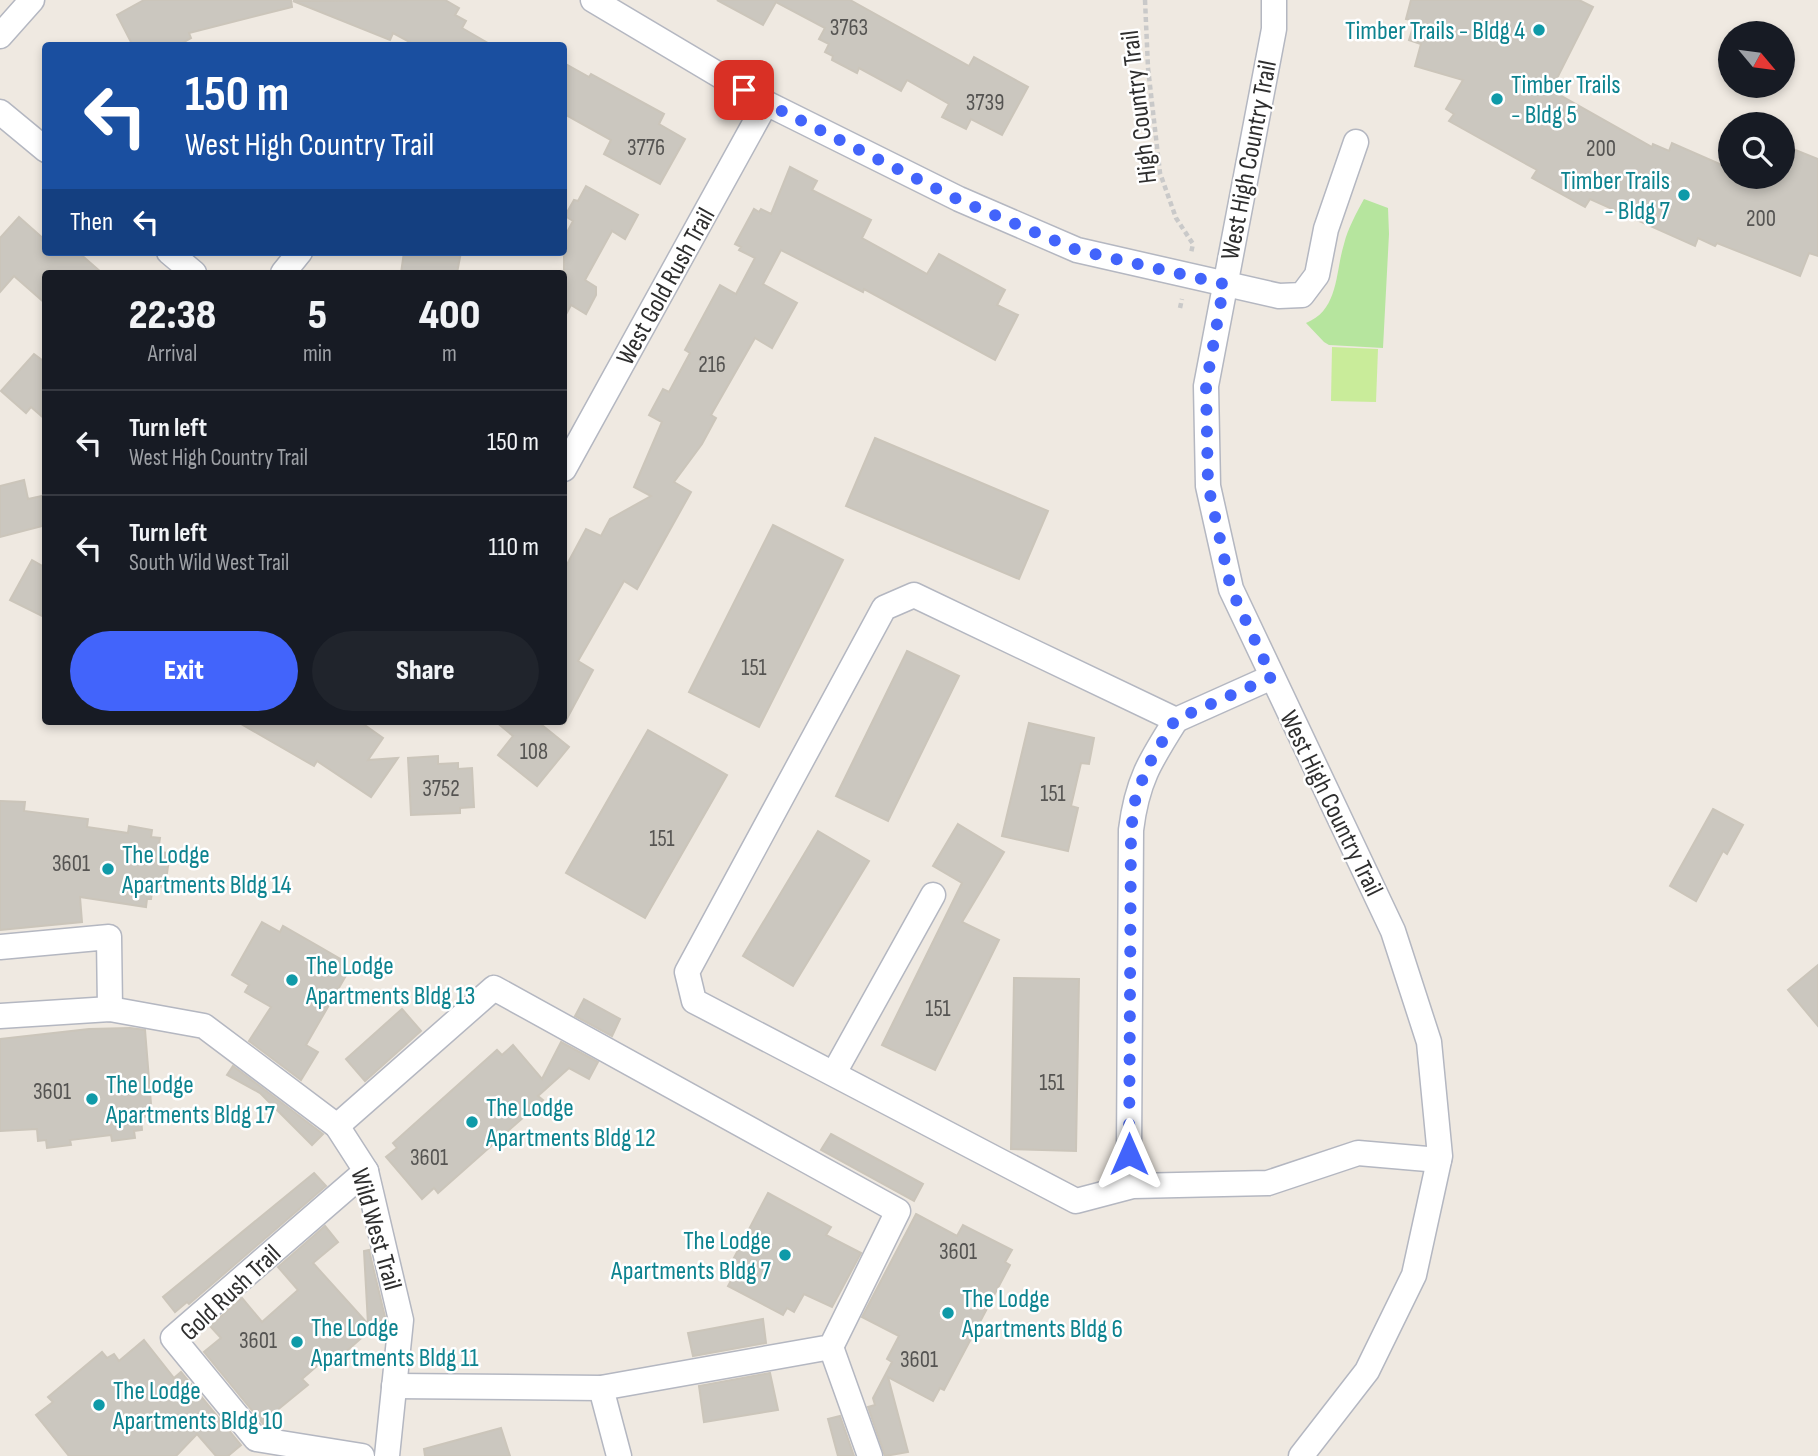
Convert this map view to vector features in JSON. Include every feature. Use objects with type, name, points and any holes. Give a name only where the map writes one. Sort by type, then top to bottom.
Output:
[{"type":"street","points":[[0,36],[32,0]]},
{"type":"street","name":"West High Country Trail","points":[[1274,0],[1274,29],[1206,386],[1208,485],[1231,589],[1393,931],[1429,1042],[1439,1160],[1414,1275],[1367,1370],[1301,1456]]},
{"type":"street","points":[[604,2],[766,103],[959,200],[1077,250],[1279,296],[1302,295],[1317,275],[1326,229],[1356,142]]},
{"type":"street","name":"West Gold Rush Trail","points":[[567,463],[766,103]]},
{"type":"street","points":[[0,112],[42,147]]},
{"type":"street","points":[[174,256],[190,270]]},
{"type":"street","points":[[285,270],[297,256]]},
{"type":"street","points":[[1175,720],[914,595],[884,608],[687,972],[694,1001],[1076,1201],[1133,1186],[1268,1184],[1358,1153],[1439,1160]]},
{"type":"street","points":[[1133,1186],[1129,1154],[1131,830],[1135,801],[1146,769],[1175,720],[1272,677]]},
{"type":"street","points":[[834,1073],[933,895]]},
{"type":"street","points":[[0,947],[109,937],[110,1009]]},
{"type":"street","points":[[337,1126],[494,988],[898,1211],[831,1347],[870,1456]]},
{"type":"street","name":"Wild West Trail","points":[[0,1016],[110,1009],[204,1026],[337,1126],[366,1171],[401,1320],[387,1456]]},
{"type":"street","name":"Gold Rush Trail","points":[[362,1456],[256,1439],[173,1338],[366,1171]]},
{"type":"street","points":[[394,1386],[601,1388],[831,1347]]},
{"type":"street","points":[[601,1388],[619,1456]]},
{"type":"path","name":"High Country Trail","points":[[1145,0],[1148,68],[1160,173],[1175,218],[1193,244]]},
{"type":"green space","points":[[1364,199],[1388,208],[1383,348],[1329,345],[1306,323],[1317,317],[1330,300],[1346,238]]},
{"type":"green space","points":[[1332,347],[1378,349],[1376,402],[1331,401]]},
{"type":"building","points":[[144,0],[291,0],[292,7],[189,33],[191,38],[184,42],[131,42],[117,15]]},
{"type":"building","points":[[445,0],[459,8],[455,15],[466,21],[462,28],[486,42],[410,42],[393,33],[390,40],[293,1]]},
{"type":"building","points":[[717,0],[850,0],[969,66],[974,57],[1028,87],[1002,135],[971,119],[966,129],[942,117],[949,104],[907,80],[901,91],[859,68],[857,73],[832,60],[833,56],[825,52],[829,44],[819,39],[825,28],[776,2],[763,25]]},
{"type":"building","points":[[1411,0],[1579,0],[1593,7],[1551,90],[1652,147],[1653,144],[1669,151],[1672,143],[1718,163],[1718,189],[1795,189],[1795,150],[1818,159],[1818,256],[1809,253],[1800,276],[1717,243],[1715,246],[1698,238],[1695,246],[1590,199],[1585,207],[1532,178],[1537,170],[1449,121],[1454,114],[1446,109],[1463,80],[1415,66],[1421,44],[1409,40],[1415,21],[1406,19]]},
{"type":"building","points":[[567,65],[589,77],[591,74],[664,114],[659,124],[685,139],[660,184],[604,154],[611,140],[567,116]]},
{"type":"building","points":[[790,167],[817,181],[812,190],[871,220],[862,238],[927,274],[939,254],[1005,290],[997,305],[1018,315],[995,360],[864,289],[863,292],[781,250],[763,284],[797,303],[772,348],[755,338],[711,415],[716,418],[702,444],[674,482],[691,492],[637,589],[624,581],[578,661],[593,670],[567,718],[567,564],[586,529],[601,536],[610,519],[651,496],[634,487],[662,422],[649,415],[663,389],[669,392],[690,353],[685,350],[720,285],[736,294],[755,258],[739,250],[741,247],[735,244],[754,209],[771,214]]},
{"type":"building","points":[[586,186],[638,215],[625,239],[612,231],[585,280],[596,287],[596,295],[586,314],[571,305],[567,312],[567,270],[564,270],[564,256],[567,256],[567,232],[573,221],[567,217],[567,212],[574,200],[578,201]]},
{"type":"building","points":[[19,217],[42,237],[42,256],[83,256],[99,270],[42,270],[42,300],[14,276],[0,292],[0,238]]},
{"type":"building","points":[[403,256],[460,256],[458,270],[401,270]]},
{"type":"building","points":[[34,354],[42,360],[42,417],[31,407],[26,413],[1,391]]},
{"type":"building","points":[[875,438],[1048,511],[1019,579],[846,506]]},
{"type":"building","points":[[24,480],[28,499],[42,496],[42,526],[0,537],[0,486]]},
{"type":"building","points":[[773,525],[843,560],[759,727],[689,692]]},
{"type":"building","points":[[32,560],[42,566],[42,616],[10,600]]},
{"type":"building","points":[[907,651],[959,676],[888,821],[836,796]]},
{"type":"building","points":[[1029,723],[1094,738],[1089,764],[1081,763],[1071,806],[1078,808],[1068,851],[1002,836]]},
{"type":"building","points":[[243,725],[365,725],[383,738],[368,760],[398,758],[371,797],[317,761],[314,766]]},
{"type":"building","points":[[500,725],[542,725],[569,747],[537,786],[498,755],[513,736]]},
{"type":"building","points":[[648,730],[727,775],[645,918],[566,873]]},
{"type":"building","points":[[438,756],[438,764],[458,763],[458,769],[472,768],[474,807],[460,808],[460,813],[411,815],[408,758]]},
{"type":"building","points":[[0,801],[25,802],[24,811],[88,819],[87,827],[128,833],[129,826],[152,830],[151,837],[160,838],[158,852],[170,853],[165,887],[153,886],[151,899],[147,899],[146,907],[80,897],[82,922],[0,930]]},
{"type":"building","points":[[1713,809],[1743,825],[1727,854],[1723,851],[1696,901],[1670,886]]},
{"type":"building","points":[[958,824],[1004,852],[962,922],[999,940],[935,1070],[882,1045],[962,883],[933,866]]},
{"type":"building","points":[[818,831],[869,861],[793,986],[743,956]]},
{"type":"building","name":"The Lodge Apartments Bldg 13","points":[[262,922],[280,932],[283,926],[320,947],[344,961],[340,967],[348,972],[306,1045],[318,1052],[301,1080],[249,1041],[271,1007],[245,992],[249,985],[232,975]]},
{"type":"building","points":[[1818,965],[1818,1026],[1788,990]]},
{"type":"building","points":[[1014,978],[1079,979],[1076,1151],[1011,1149]]},
{"type":"building","points":[[584,999],[620,1019],[612,1036],[575,1016]]},
{"type":"building","points":[[402,1009],[421,1031],[365,1081],[346,1059]]},
{"type":"building","points":[[89,1029],[145,1030],[152,1116],[141,1117],[142,1130],[134,1131],[135,1138],[112,1141],[111,1135],[70,1140],[71,1145],[47,1148],[46,1140],[38,1141],[37,1129],[0,1131],[0,1039]]},
{"type":"building","name":"The Lodge Apartments Bldg 12","points":[[561,1042],[598,1062],[589,1079],[569,1068],[538,1096],[543,1100],[438,1193],[434,1188],[422,1199],[386,1157],[397,1148],[393,1143],[497,1050],[502,1055],[513,1045],[542,1079]]},
{"type":"building","points":[[233,1066],[323,1134],[312,1145],[260,1093],[227,1075]]},
{"type":"building","points":[[831,1134],[923,1184],[914,1201],[821,1150]]},
{"type":"building","points":[[314,1173],[326,1186],[189,1304],[187,1302],[175,1312],[163,1297]]},
{"type":"building","name":"The Lodge Apartments Bldg 7","points":[[768,1193],[831,1227],[826,1235],[861,1253],[832,1307],[804,1294],[794,1312],[787,1308],[783,1315],[728,1286],[733,1277],[726,1273]]},
{"type":"building","name":"The Lodge Apartments Bldg 6","points":[[916,1214],[957,1236],[963,1225],[1012,1250],[1005,1262],[1010,1265],[944,1390],[940,1388],[933,1401],[888,1377],[908,1452],[885,1456],[868,1407],[875,1405],[873,1398],[892,1362],[887,1359],[899,1336],[862,1317]]},
{"type":"building","points":[[325,1226],[338,1242],[313,1263],[368,1324],[364,1251],[369,1250],[385,1317],[339,1358],[333,1352],[302,1379],[308,1385],[270,1416],[274,1417],[264,1425],[204,1352],[221,1338],[210,1326],[242,1298],[262,1322],[298,1290],[278,1267]]},
{"type":"building","points":[[763,1319],[766,1343],[693,1356],[688,1333]]},
{"type":"building","points":[[144,1340],[174,1378],[181,1372],[241,1445],[228,1456],[216,1456],[197,1434],[176,1456],[69,1456],[36,1415],[53,1402],[48,1397],[102,1352],[107,1358],[114,1354],[119,1361]]},
{"type":"building","points":[[770,1373],[778,1410],[704,1422],[699,1386]]},
{"type":"building","points":[[840,1416],[854,1456],[838,1456],[828,1419]]},
{"type":"building","points":[[501,1428],[510,1456],[425,1456],[424,1449]]},
{"type":"place","name":"Timber Trails - Bldg 4","points":[[1539,30]]},
{"type":"place","name":"Timber Trails - Bldg 5","points":[[1497,99]]},
{"type":"place","name":"Timber Trails - Bldg 7","points":[[1684,195]]},
{"type":"place","name":"The Lodge Apartments Bldg 14","points":[[108,869]]},
{"type":"place","name":"The Lodge Apartments Bldg 13","points":[[292,980]]},
{"type":"place","name":"The Lodge Apartments Bldg 17","points":[[92,1099]]},
{"type":"place","name":"The Lodge Apartments Bldg 12","points":[[472,1122]]},
{"type":"place","name":"The Lodge Apartments Bldg 7","points":[[785,1255]]},
{"type":"place","name":"The Lodge Apartments Bldg 6","points":[[948,1313]]},
{"type":"place","name":"The Lodge Apartments Bldg 11","points":[[297,1342]]},
{"type":"place","name":"The Lodge Apartments Bldg 10","points":[[99,1405]]},
{"type":"route","points":[[744,90],[959,200],[1077,250],[1224,284],[1206,386],[1208,485],[1231,589],[1272,677],[1175,720],[1146,769],[1135,801],[1131,830],[1129,1154]]}]
